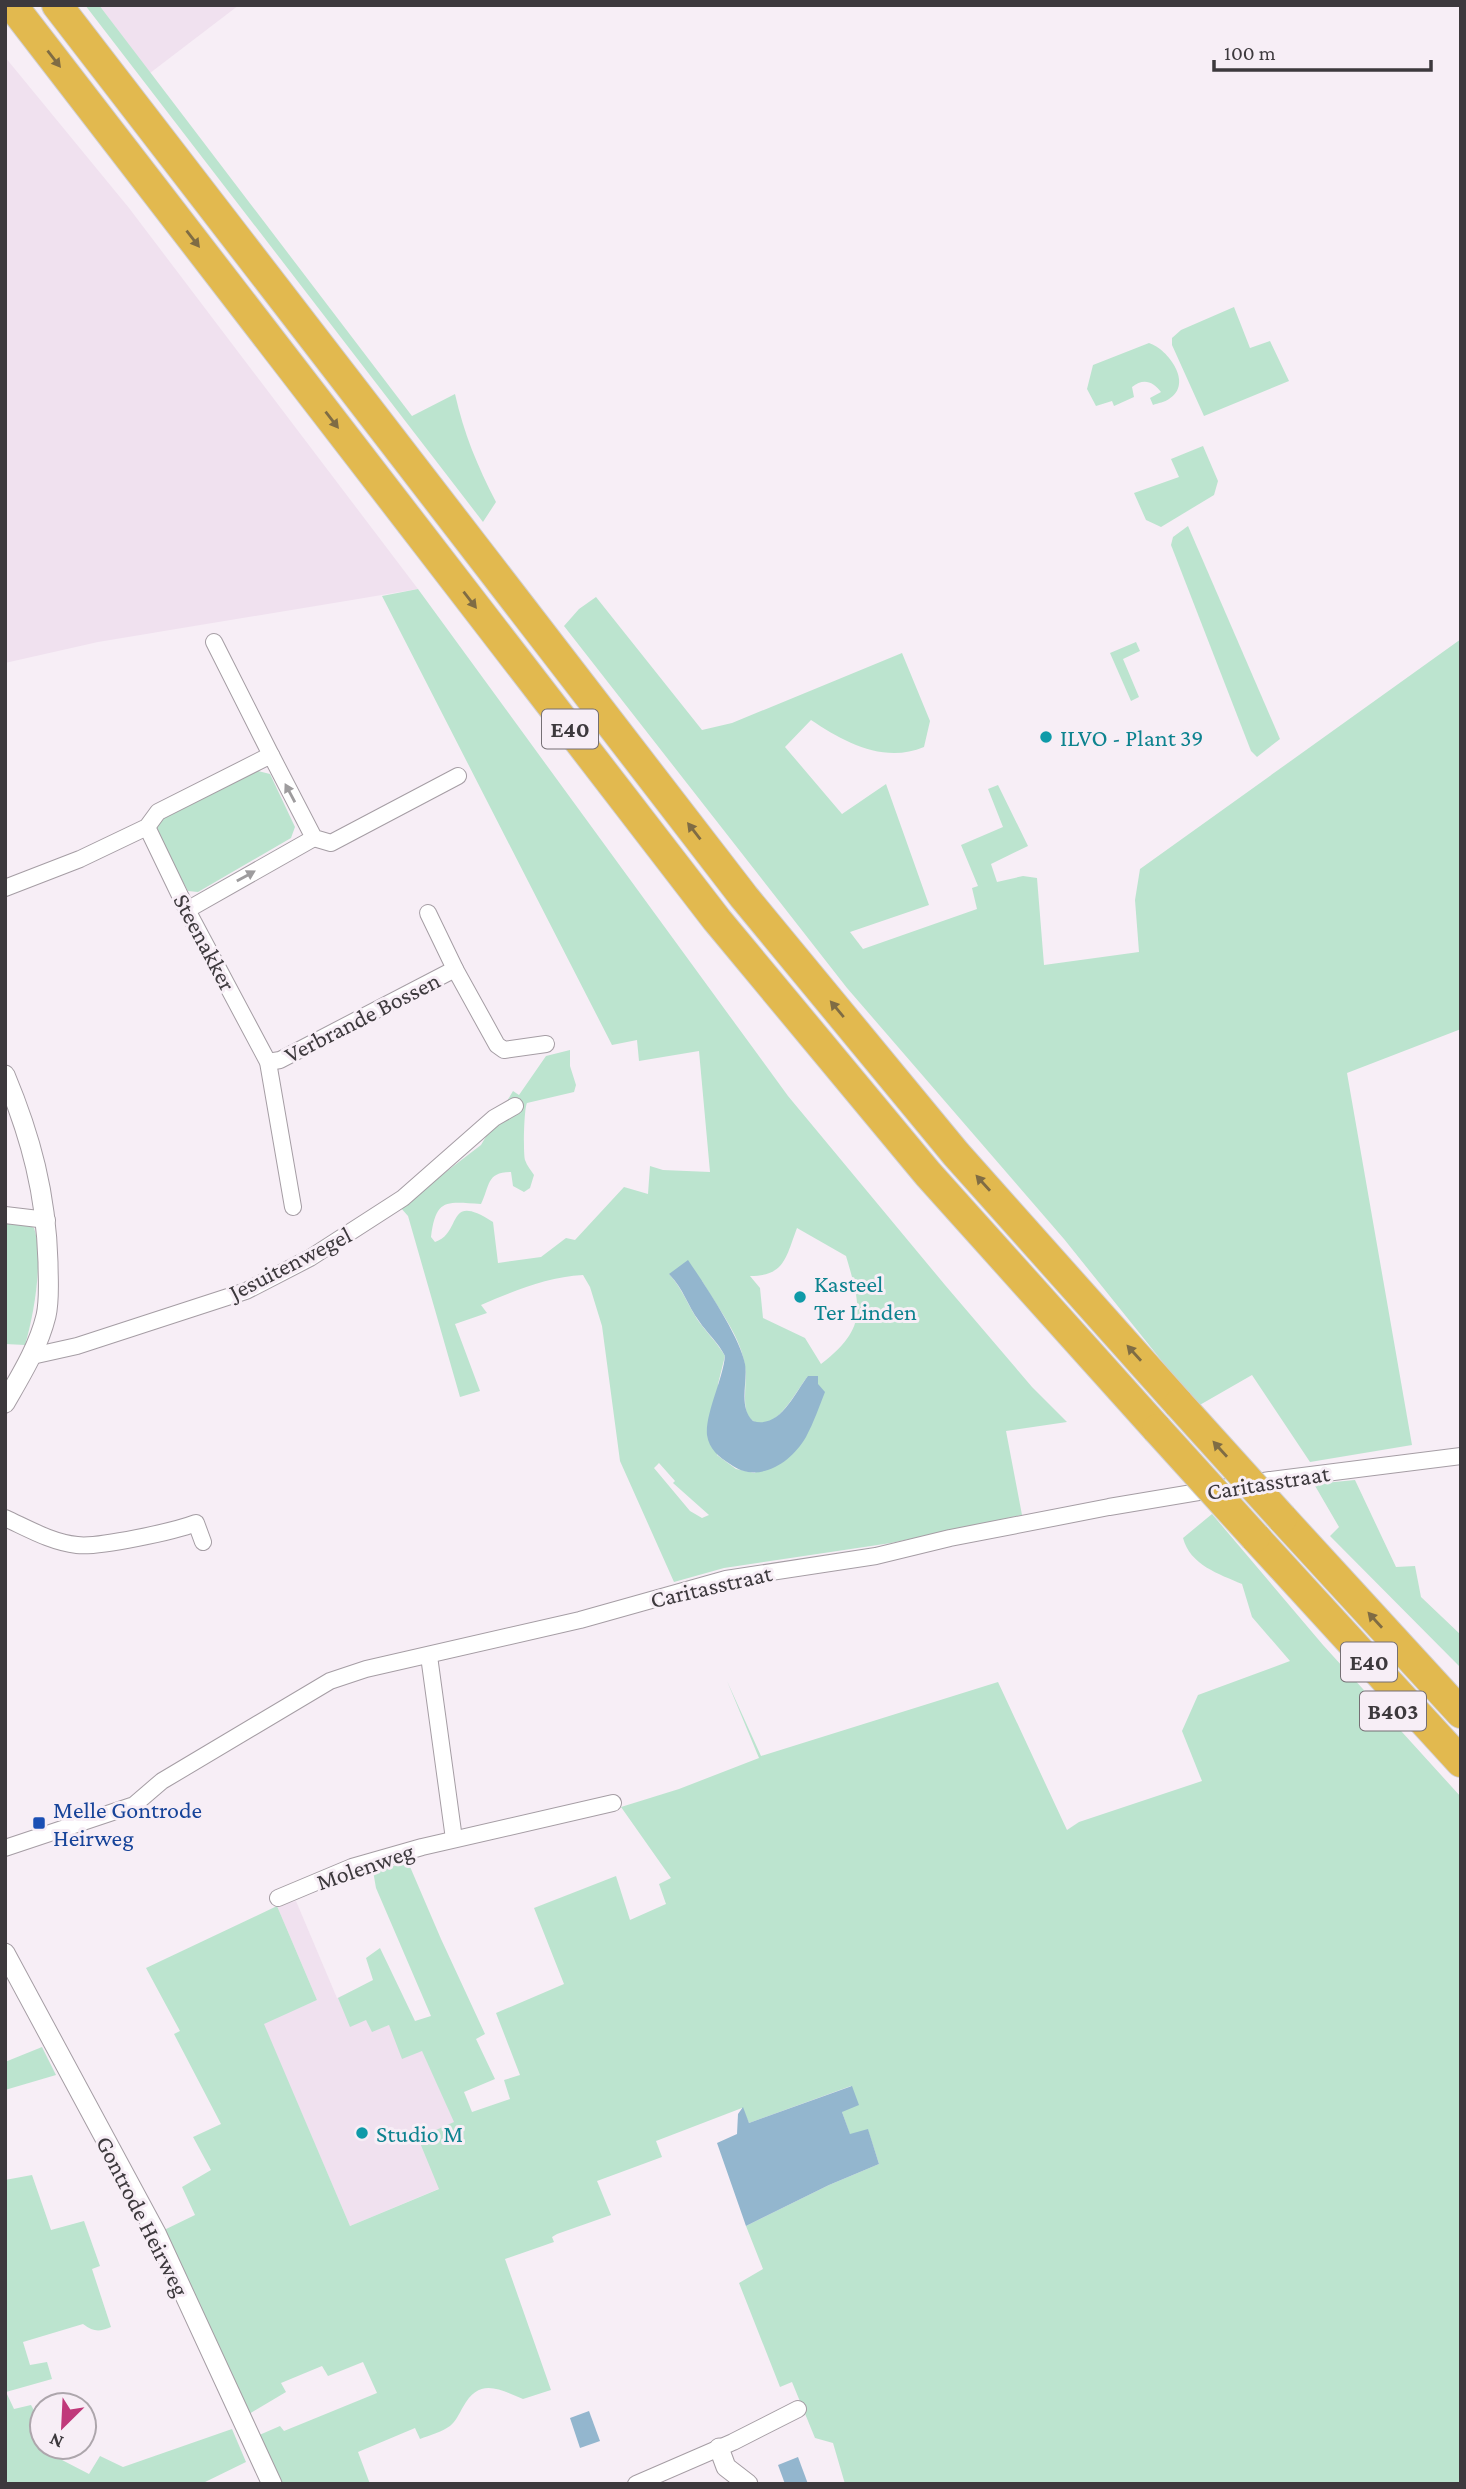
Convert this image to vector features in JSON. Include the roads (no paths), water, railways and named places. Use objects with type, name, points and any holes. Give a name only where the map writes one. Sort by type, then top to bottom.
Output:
[{"type":"highway","name":"E40","points":[[12,5],[717,920],[928,1174],[1461,1762]]},
{"type":"highway","name":"E40","points":[[57,5],[744,897],[957,1154],[1179,1404],[1461,1713]]},
{"type":"highway","name":"B403","points":[[1277,1562],[1326,1636],[1461,1786]]},
{"type":"street","points":[[214,642],[314,838],[331,844],[458,776]]},
{"type":"street","points":[[5,888],[80,859],[146,827],[158,811],[271,755]]},
{"type":"street","name":"Steenakker","points":[[146,827],[268,1062],[293,1207]]},
{"type":"street","points":[[187,910],[314,838]]},
{"type":"street","name":"Verbrande Bossen","points":[[428,913],[497,1045],[503,1050],[546,1044]]},
{"type":"street","name":"Verbrande Bossen","points":[[268,1062],[280,1060],[455,969]]},
{"type":"street","points":[[5,1075],[33,1151],[47,1220],[48,1289],[46,1314],[32,1356],[5,1403]]},
{"type":"street","name":"Jesuitenwegel","points":[[32,1356],[77,1346],[246,1291],[310,1258],[403,1198],[494,1118],[515,1106]]},
{"type":"street","points":[[5,1215],[47,1220]]},
{"type":"street","name":"Caritasstraat","points":[[5,1848],[134,1805],[175,1772],[330,1681],[366,1670],[580,1620],[726,1579],[876,1556],[950,1538],[1109,1507],[1270,1480],[1461,1456]]},
{"type":"street","points":[[5,1518],[50,1539],[80,1546],[114,1542],[196,1523],[203,1542]]},
{"type":"street","points":[[429,1656],[454,1839]]},
{"type":"street","name":"Molenweg","points":[[278,1898],[352,1867],[454,1839],[613,1803]]},
{"type":"street","name":"Gontrode Heirweg","points":[[5,1953],[156,2233],[272,2484]]},
{"type":"street","points":[[636,2484],[719,2448],[798,2409]]},
{"type":"street","points":[[719,2448],[726,2467],[748,2484]]},
{"type":"water","points":[[688,1260],[721,1311],[742,1353],[746,1371],[746,1409],[753,1421],[763,1422],[779,1415],[808,1376],[818,1376],[818,1384],[825,1392],[800,1446],[783,1463],[773,1468],[762,1472],[741,1470],[722,1458],[710,1444],[707,1427],[725,1356],[669,1274]]},
{"type":"water","points":[[852,2086],[859,2105],[842,2112],[850,2134],[868,2129],[879,2164],[746,2226],[717,2143],[737,2134],[738,2114],[743,2107],[749,2123]]},
{"type":"water","points":[[589,2411],[600,2441],[580,2448],[570,2418]]},
{"type":"water","points":[[798,2457],[808,2484],[785,2484],[778,2465]]},
{"type":"place","name":"ILVO - Plant 39","points":[[1046,737]]},
{"type":"place","name":"Kasteel Ter Linden","points":[[800,1297]]},
{"type":"place","name":"Melle Gontrode Heirweg","points":[[39,1823]]},
{"type":"place","name":"Studio M","points":[[362,2133]]}]
